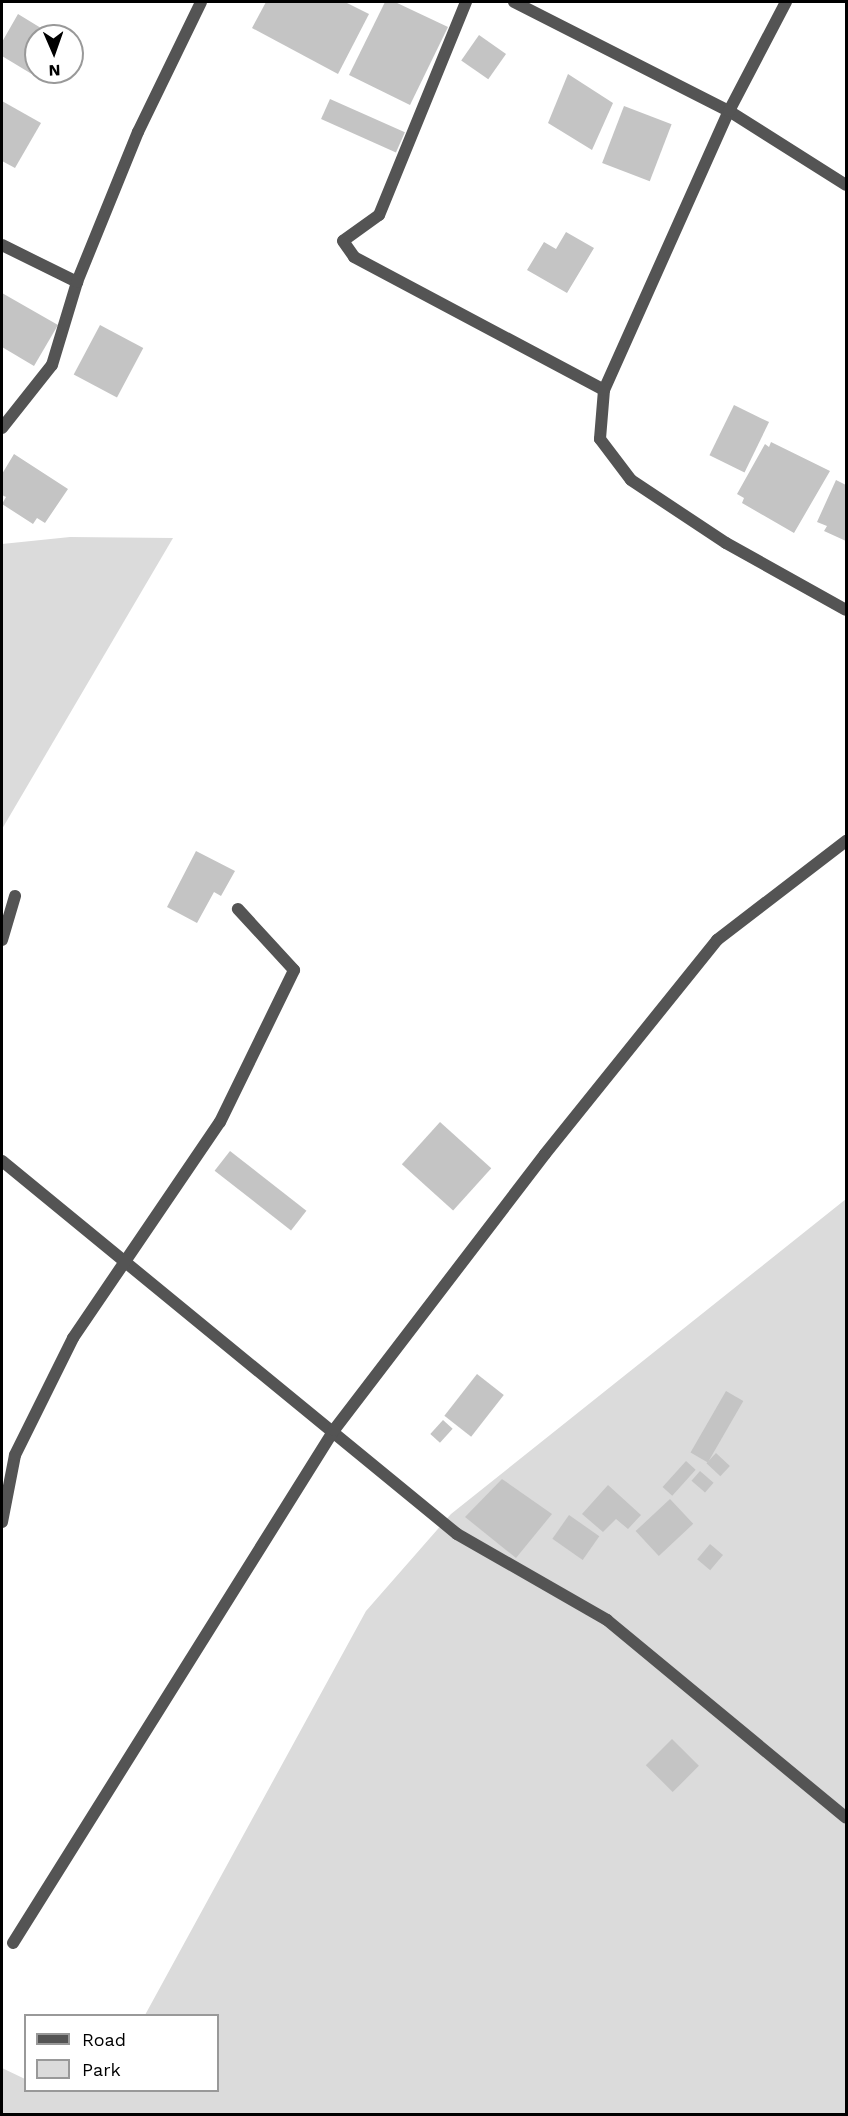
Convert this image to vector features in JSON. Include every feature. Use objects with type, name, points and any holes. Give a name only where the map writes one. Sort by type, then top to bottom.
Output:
[{"type":"street","points":[[2,428],[52,365],[77,282],[138,132],[201,2]]},
{"type":"street","points":[[466,2],[379,215],[343,241],[354,257],[604,390]]},
{"type":"street","points":[[514,2],[729,111],[846,185]]},
{"type":"street","points":[[786,2],[729,111],[604,390],[600,439],[631,480],[726,543],[846,610]]},
{"type":"street","points":[[2,245],[77,282]]},
{"type":"street","points":[[13,1943],[334,1430],[544,1154],[717,940],[846,841]]},
{"type":"street","points":[[2,940],[15,896]]},
{"type":"street","points":[[2,1522],[15,1455],[73,1338],[220,1122],[294,970],[238,909]]},
{"type":"street","points":[[2,1161],[334,1430],[458,1534],[607,1620],[846,1818]]},
{"type":"green space","points":[[70,537],[173,538],[2,829],[2,544]]},
{"type":"green space","points":[[846,1199],[846,2114],[2,2114],[2,2068],[24,2079],[24,2092],[219,2092],[219,2014],[146,2014],[366,1611],[451,1514]]},
{"type":"building","points":[[266,2],[345,2],[369,14],[338,74],[252,28]]},
{"type":"building","points":[[385,2],[395,2],[448,27],[410,105],[349,75]]},
{"type":"building","points":[[18,14],[34,24],[24,24],[24,69],[2,56],[2,42]]},
{"type":"building","points":[[479,35],[506,54],[488,79],[461,60]]},
{"type":"building","points":[[568,74],[613,103],[592,150],[548,123]]},
{"type":"building","points":[[330,99],[405,132],[396,152],[321,119]]},
{"type":"building","points":[[2,101],[41,123],[15,168],[2,161]]},
{"type":"building","points":[[624,106],[672,124],[650,181],[602,163]]},
{"type":"building","points":[[566,232],[594,248],[567,293],[527,270],[544,242],[556,249]]},
{"type":"building","points":[[2,293],[58,325],[34,366],[2,347]]},
{"type":"building","points":[[100,325],[143,348],[117,397],[74,374]]},
{"type":"building","points":[[734,405],[769,422],[745,472],[709,455]]},
{"type":"building","points":[[771,442],[830,471],[794,533],[742,503],[744,498],[737,494],[765,444],[769,447]]},
{"type":"building","points":[[14,454],[68,489],[45,523],[37,518],[33,524],[2,504],[6,497],[2,495],[2,474]]},
{"type":"building","points":[[836,480],[846,485],[846,541],[824,531],[827,526],[817,522]]},
{"type":"building","points":[[196,851],[235,871],[221,896],[214,892],[197,923],[167,907]]},
{"type":"building","points":[[440,1122],[491,1168],[453,1211],[402,1164]]},
{"type":"building","points":[[230,1151],[306,1211],[291,1230],[215,1171]]},
{"type":"building","points":[[477,1374],[504,1395],[471,1437],[444,1416]]},
{"type":"building","points":[[726,1391],[743,1401],[708,1462],[690,1452]]},
{"type":"building","points":[[443,1420],[453,1429],[440,1443],[430,1434]]},
{"type":"building","points":[[716,1453],[730,1466],[720,1476],[706,1463]]},
{"type":"building","points":[[686,1461],[696,1470],[672,1496],[663,1487]]},
{"type":"building","points":[[700,1471],[714,1483],[705,1493],[691,1481]]},
{"type":"building","points":[[502,1479],[552,1514],[516,1558],[465,1517]]},
{"type":"building","points":[[608,1485],[641,1515],[628,1529],[616,1519],[603,1532],[582,1514]]},
{"type":"building","points":[[670,1499],[693,1524],[659,1556],[636,1531]]},
{"type":"building","points":[[569,1515],[599,1536],[583,1560],[552,1539]]},
{"type":"building","points":[[710,1544],[723,1555],[710,1570],[697,1559]]},
{"type":"building","points":[[672,1739],[699,1766],[673,1792],[646,1765]]}]
